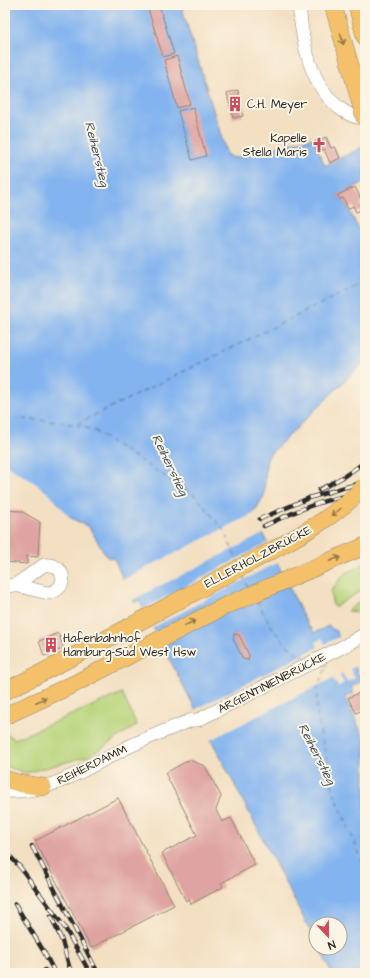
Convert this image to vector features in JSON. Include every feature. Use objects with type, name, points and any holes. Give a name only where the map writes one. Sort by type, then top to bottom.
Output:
[{"type":"main road","points":[[332,5],[365,118]]},
{"type":"main road","points":[[357,5],[365,37]]},
{"type":"main road","name":"ELLERHOLZBRÜCKE","points":[[5,691],[73,658],[143,618],[305,533],[332,515],[365,486]]},
{"type":"main road","points":[[5,716],[74,684],[155,641],[230,604],[365,546]]},
{"type":"main road","points":[[5,779],[18,783],[43,787]]},
{"type":"street","points":[[299,5],[301,26],[307,52],[318,80],[328,96],[338,107],[351,115],[365,118]]},
{"type":"street","name":"ARGENTINIENBRÜCKE","points":[[177,726],[192,720],[198,720],[365,634]]},
{"type":"street","name":"REIHERDAMM","points":[[5,791],[21,791],[43,787],[77,773],[131,746],[177,726]]},
{"type":"green space","points":[[365,563],[365,588],[335,607],[332,602],[331,591],[344,574]]},
{"type":"green space","points":[[365,598],[365,611],[347,611]]},
{"type":"green space","points":[[122,693],[137,725],[89,756],[26,773],[5,766],[5,733],[15,739]]},
{"type":"water","name":"Reiherstieg","points":[[5,5],[181,5],[227,155],[234,158],[312,138],[324,166],[365,146],[365,182],[338,195],[338,197],[340,199],[343,198],[365,242],[365,361],[269,455],[266,463],[264,496],[253,513],[309,628],[311,627],[314,633],[328,626],[336,631],[362,681],[351,687],[354,693],[345,697],[365,740],[365,973],[332,973],[323,956],[348,956],[348,916],[308,916],[308,927],[139,600],[135,603],[114,558],[107,557],[89,527],[5,487]],"holes":[[[234,634],[239,635],[243,658],[233,639]]]},
{"type":"pier","points":[[5,465],[38,485],[50,495],[74,522],[5,489]]},
{"type":"pier","points":[[255,513],[265,533],[132,600],[122,580]]},
{"type":"pier","points":[[269,542],[278,562],[152,628],[142,610]]},
{"type":"pier","points":[[341,636],[357,666],[350,669],[355,678],[347,682],[342,673],[340,675],[344,683],[338,687],[333,678],[210,740],[194,710],[318,647],[316,642],[322,638],[325,644]]},
{"type":"building","points":[[159,5],[174,54],[163,57],[148,9]]},
{"type":"building","points":[[177,56],[190,104],[177,108],[164,60]]},
{"type":"building","name":"C.H. Meyer","points":[[238,90],[243,116],[233,118],[227,93]]},
{"type":"building","points":[[193,107],[206,156],[192,160],[178,111]]},
{"type":"building","points":[[326,137],[331,148],[335,147],[340,158],[330,163],[324,149],[319,151],[314,142]]},
{"type":"building","points":[[355,187],[363,203],[360,204],[363,209],[356,212],[353,206],[348,209],[343,198],[340,199],[338,197],[338,195]]},
{"type":"building","points":[[5,510],[21,511],[40,522],[38,557],[27,556],[27,564],[5,562]]},
{"type":"building","name":"Hafenbahnhof Hamburg-Süd West Hsw","points":[[58,633],[64,648],[44,656],[39,641]]},
{"type":"building","points":[[234,634],[239,635],[249,655],[248,660],[243,659],[233,639]]},
{"type":"building","points":[[365,690],[365,709],[356,713],[348,698]]},
{"type":"building","points":[[189,760],[205,766],[221,796],[216,810],[222,822],[231,818],[255,865],[221,883],[223,887],[191,904],[189,899],[186,901],[162,853],[197,835],[165,773]]},
{"type":"building","points":[[118,798],[174,905],[91,948],[35,841]]},
{"type":"ferry route","points":[[77,424],[365,282]]},
{"type":"ferry route","points":[[5,418],[60,422],[93,430],[197,497],[225,532],[237,561]]},
{"type":"ferry route","points":[[242,575],[248,587]]},
{"type":"ferry route","points":[[257,601],[266,618],[283,641],[298,654],[307,658]]},
{"type":"ferry route","points":[[323,664],[327,665],[317,690],[317,711],[321,736],[334,792],[365,868]]},
{"type":"railway","points":[[319,490],[343,477],[365,462]]},
{"type":"railway","points":[[260,519],[309,498],[365,482]]},
{"type":"railway","points":[[264,526],[325,501],[365,493]]},
{"type":"railway","points":[[32,846],[98,973]]},
{"type":"railway","points":[[5,851],[20,867],[65,928],[90,973]]},
{"type":"railway","points":[[15,904],[55,973]]},
{"type":"railway","points":[[51,916],[62,941],[71,973]]},
{"type":"place","name":"C.H. Meyer","points":[[235,104]]},
{"type":"place","name":"Kapelle Stella Maris","points":[[319,145]]},
{"type":"place","name":"Hafenbahnhof Hamburg-Süd West Hsw","points":[[51,645]]}]
